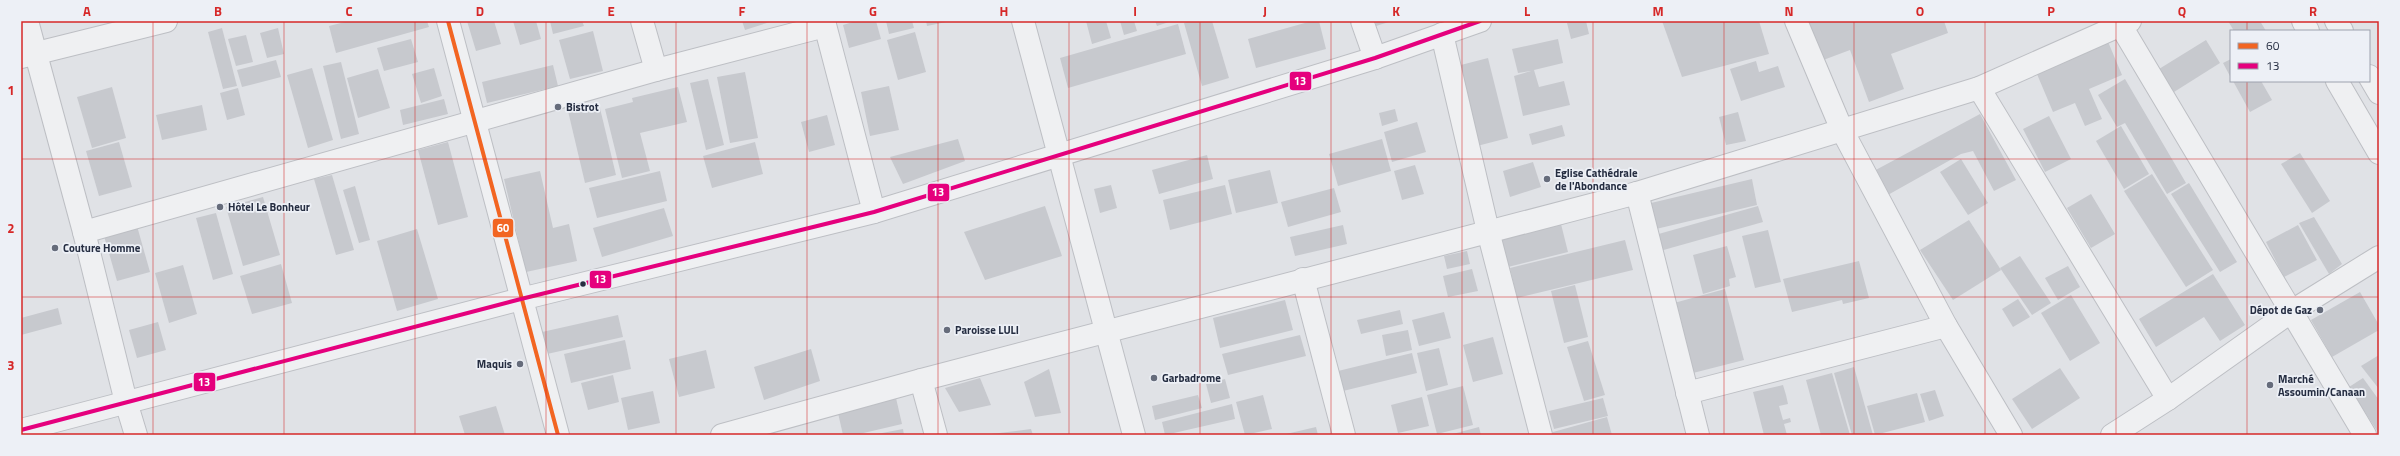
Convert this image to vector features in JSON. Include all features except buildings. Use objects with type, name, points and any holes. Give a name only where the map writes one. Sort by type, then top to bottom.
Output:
[{"type":"street","points":[[27,21],[29,55],[84,232],[126,402],[136,435]]},
{"type":"street","points":[[29,55],[166,21]]},
{"type":"street","points":[[448,21],[558,435]]},
{"type":"street","points":[[642,21],[656,70]]},
{"type":"street","points":[[1023,21],[1134,435]]},
{"type":"street","points":[[1362,21],[1375,58]]},
{"type":"street","points":[[21,430],[522,299],[874,212],[1375,58],[1480,21]]},
{"type":"street","points":[[1796,21],[1842,130],[1946,326],[2011,435]]},
{"type":"street","points":[[2302,21],[2307,30]]},
{"type":"street","points":[[2336,21],[2341,30]]},
{"type":"street","points":[[84,232],[824,23],[874,212]]},
{"type":"street","points":[[722,435],[764,429],[921,380],[1106,333],[1303,279],[1637,193],[1979,88],[2126,23],[2364,435]]},
{"type":"street","points":[[1442,34],[1488,231],[1541,435]]},
{"type":"street","points":[[2370,78],[2379,93]]},
{"type":"street","points":[[2338,82],[2379,152]]},
{"type":"street","points":[[1979,88],[2168,399]]},
{"type":"street","points":[[1637,193],[1698,435]]},
{"type":"street","points":[[2112,435],[2168,399],[2292,311],[2379,257]]},
{"type":"street","points":[[1303,279],[1344,435]]},
{"type":"street","points":[[1687,393],[1946,326]]},
{"type":"street","points":[[921,380],[936,435]]},
{"type":"transit line","name":"60","points":[[448,21],[558,435]]},
{"type":"transit line","name":"13","points":[[21,430],[521,299],[874,212],[1375,58],[1480,21]]},
{"type":"place","name":"Bistrot","points":[[558,107]]},
{"type":"place","name":"Eglise Cathédrale de l'Abondance","points":[[1547,179]]},
{"type":"place","name":"Hôtel Le Bonheur","points":[[220,207]]},
{"type":"place","name":"Couture Homme","points":[[55,248]]},
{"type":"place","name":"Dépot de Gaz","points":[[2320,310]]},
{"type":"place","name":"Paroisse LULI","points":[[947,330]]},
{"type":"place","name":"Maquis","points":[[520,364]]},
{"type":"place","name":"Garbadrome","points":[[1154,378]]},
{"type":"place","name":"Marché Assoumin/Canaan","points":[[2270,385]]}]
